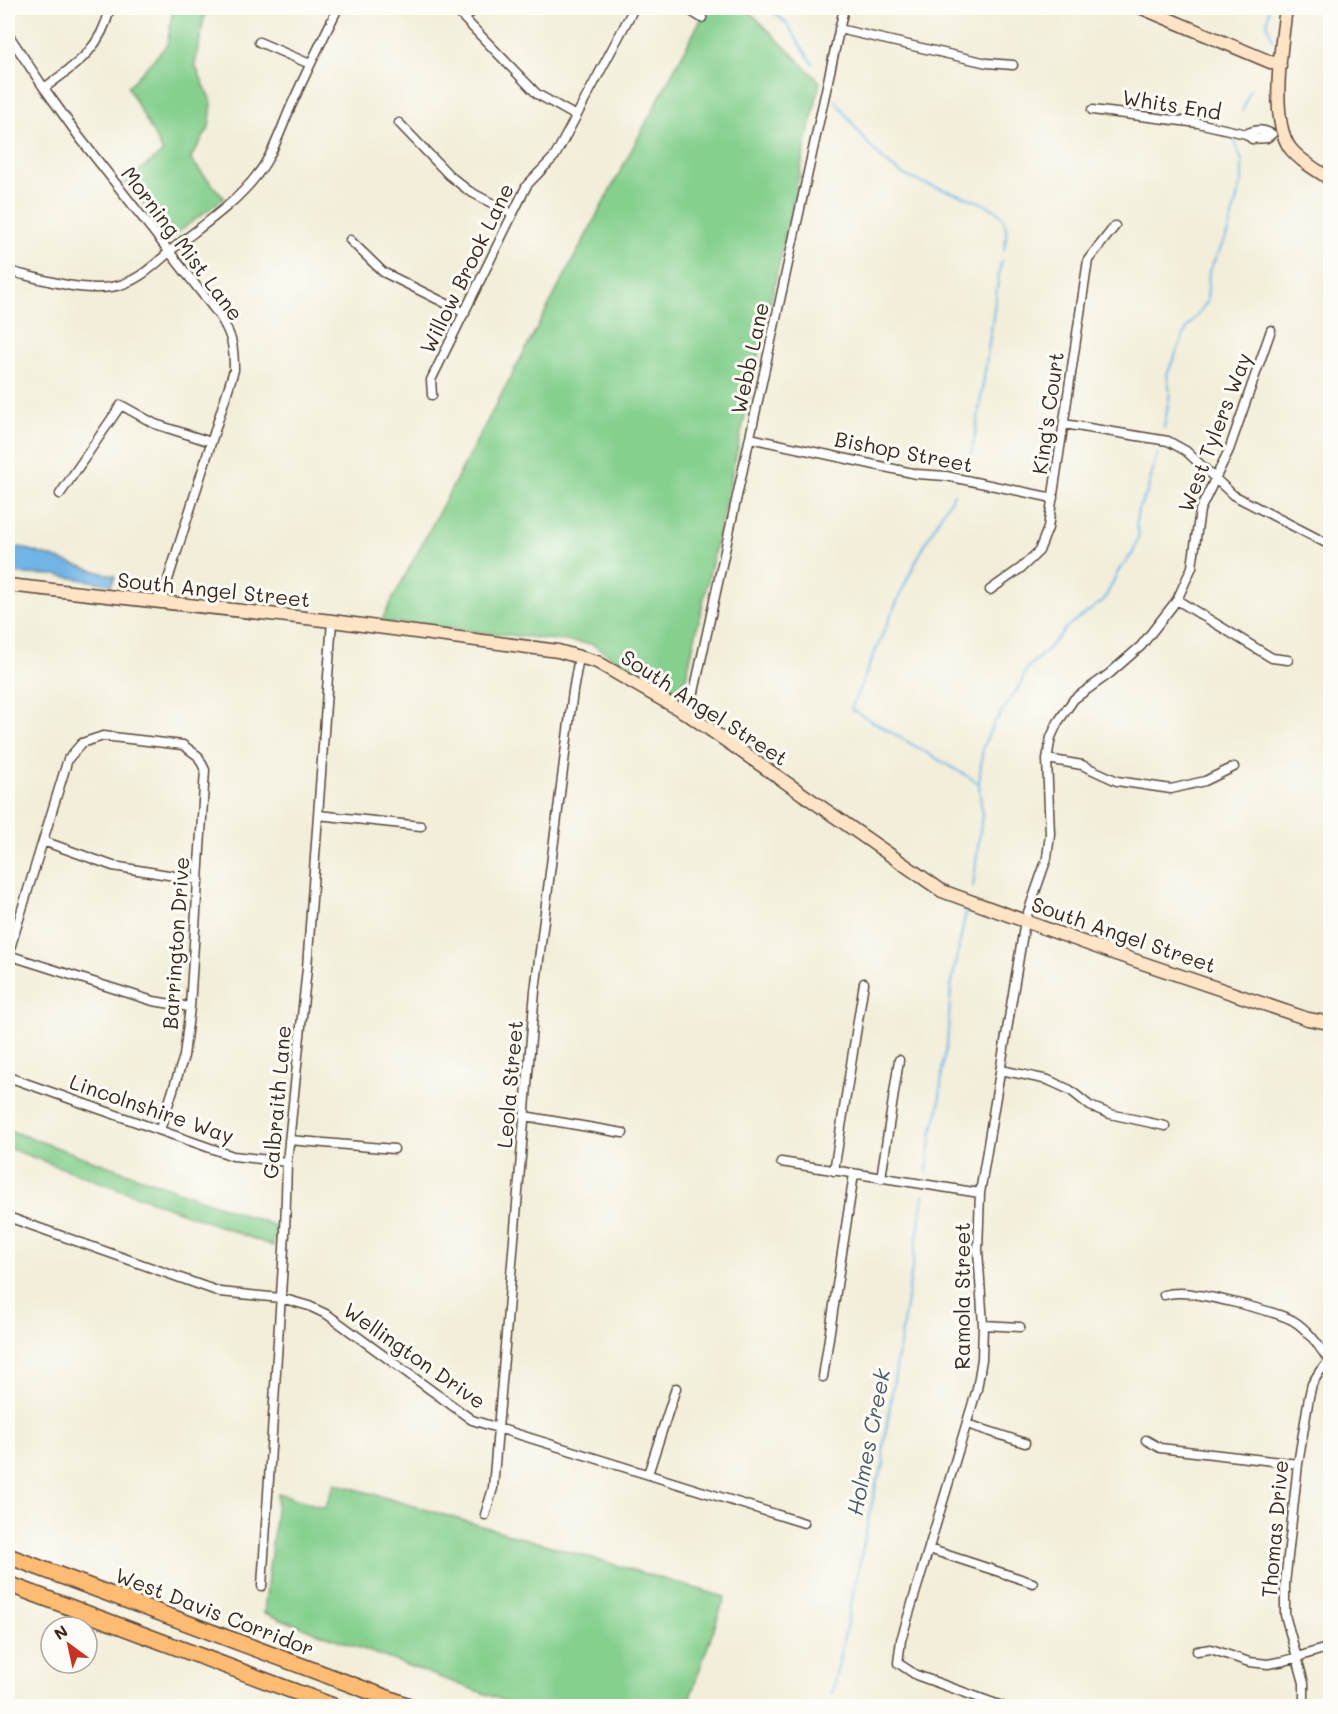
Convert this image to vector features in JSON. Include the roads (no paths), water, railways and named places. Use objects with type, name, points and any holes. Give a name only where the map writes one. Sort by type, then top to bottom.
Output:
[{"type":"highway","name":"West Davis Corridor","points":[[8,1556],[408,1707]]},
{"type":"highway","points":[[8,1584],[333,1707]]},
{"type":"street","points":[[44,88],[79,63],[95,43],[107,21],[110,8]]},
{"type":"street","points":[[8,271],[79,286],[107,288],[140,277],[243,192],[259,173],[338,8]]},
{"type":"street","points":[[454,8],[537,94],[576,116]]},
{"type":"street","points":[[465,18],[476,8]]},
{"type":"street","name":"Willow Brook Lane","points":[[432,395],[431,380],[526,184],[555,156],[634,8]]},
{"type":"street","points":[[686,8],[702,18]]},
{"type":"street","name":"Webb Lane","points":[[689,716],[844,8]]},
{"type":"street","points":[[1142,8],[1280,66]]},
{"type":"street","points":[[1286,8],[1277,132],[1304,161],[1330,179]]},
{"type":"street","points":[[839,29],[987,63],[1013,65]]},
{"type":"street","name":"Morning Mist Lane","points":[[8,34],[80,138],[219,315],[234,345],[234,370],[161,602]]},
{"type":"street","points":[[259,42],[310,64]]},
{"type":"street","name":"Whits End","points":[[1092,110],[1198,123],[1246,134],[1252,139],[1267,138],[1277,132]]},
{"type":"street","points":[[399,123],[449,175],[469,191],[512,214]]},
{"type":"street","name":"King's Court","points":[[990,590],[1021,568],[1039,551],[1048,528],[1088,260],[1115,226]]},
{"type":"street","points":[[350,240],[383,272],[465,313]]},
{"type":"street","name":"West Tylers Way","points":[[1025,921],[1047,858],[1050,834],[1047,759],[1051,737],[1074,699],[1109,674],[1141,646],[1177,600],[1192,567],[1200,510],[1229,450],[1271,330]]},
{"type":"street","points":[[60,494],[121,405],[154,424],[211,442]]},
{"type":"street","points":[[1064,424],[1168,441],[1186,452],[1233,495],[1330,543]]},
{"type":"street","name":"Bishop Street","points":[[750,438],[917,474],[946,476],[1053,498]]},
{"type":"street","name":"South Angel Street","points":[[8,585],[332,621],[558,651],[597,662],[689,716],[942,891],[1113,953],[1308,1019],[1330,1023]]},
{"type":"street","points":[[1177,600],[1272,658],[1288,660]]},
{"type":"street","name":"Galbraith Lane","points":[[262,1586],[281,1298],[287,1162],[307,968],[332,621]]},
{"type":"street","name":"Leola Street","points":[[485,1515],[493,1488],[534,991],[571,700],[579,657]]},
{"type":"street","name":"Barrington Drive","points":[[43,841],[68,759],[82,743],[103,736],[183,745],[198,756],[205,770],[190,1007],[184,1056],[160,1130]]},
{"type":"street","points":[[1047,759],[1082,765],[1117,781],[1171,789],[1205,781],[1234,767]]},
{"type":"street","points":[[318,815],[421,826]]},
{"type":"street","points":[[190,1007],[153,1001],[8,955],[43,841],[113,866],[199,880]]},
{"type":"street","name":"Ramola Street","points":[[1002,1707],[916,1675],[898,1663],[901,1640],[977,1389],[982,1359],[983,1325],[978,1250],[980,1193],[1025,921]]},
{"type":"street","points":[[834,1170],[864,983]]},
{"type":"street","points":[[881,1178],[899,1060]]},
{"type":"street","points":[[1001,1070],[1048,1080],[1070,1090],[1090,1106],[1110,1114],[1165,1126]]},
{"type":"street","name":"Lincolnshire Way","points":[[8,1077],[233,1156],[287,1162]]},
{"type":"street","points":[[524,1116],[623,1133]]},
{"type":"street","points":[[289,1140],[394,1149]]},
{"type":"street","points":[[781,1162],[980,1193]]},
{"type":"street","points":[[824,1377],[854,1173]]},
{"type":"street","name":"Wellington Drive","points":[[8,1217],[220,1292],[281,1298],[309,1306],[328,1316],[472,1420],[804,1523]]},
{"type":"street","points":[[1164,1295],[1178,1293],[1195,1295],[1275,1314],[1293,1321],[1311,1336],[1330,1361]]},
{"type":"street","points":[[983,1325],[1020,1327]]},
{"type":"street","name":"Thomas Drive","points":[[1305,1707],[1304,1683],[1285,1615],[1285,1584],[1298,1464],[1312,1384],[1330,1361]]},
{"type":"street","points":[[648,1474],[676,1388]]},
{"type":"street","points":[[967,1424],[1025,1443]]},
{"type":"street","points":[[1146,1440],[1160,1448],[1298,1464]]},
{"type":"street","points":[[929,1549],[1033,1583]]},
{"type":"street","points":[[1197,1651],[1211,1649],[1249,1662],[1268,1664],[1330,1647]]},
{"type":"water","points":[[20,547],[115,576],[112,585],[56,575],[19,574],[8,569],[8,561],[10,553]]},
{"type":"waterway","points":[[770,8],[787,24],[813,64]]},
{"type":"waterway","name":"Holmes Creek","points":[[1269,8],[1267,24],[1273,40]]},
{"type":"waterway","name":"Holmes Creek","points":[[1242,112],[1250,90]]},
{"type":"waterway","points":[[836,101],[870,145],[900,173],[985,205],[1001,215],[1006,228],[1004,250]]},
{"type":"waterway","name":"Holmes Creek","points":[[1164,428],[1170,393],[1167,374],[1187,328],[1207,302],[1209,271],[1227,235],[1242,180],[1242,161],[1234,140]]},
{"type":"waterway","points":[[968,469],[977,425],[1001,261]]},
{"type":"waterway","name":"Holmes Creek","points":[[973,887],[982,815],[979,783],[983,747],[992,727],[1020,685],[1027,668],[1067,627],[1104,600],[1119,570],[1133,553],[1139,535],[1136,524],[1138,509],[1147,493],[1157,453]]},
{"type":"waterway","points":[[954,494],[938,519],[911,572],[851,709],[979,783]]},
{"type":"waterway","name":"Holmes Creek","points":[[927,1172],[932,1131],[939,1109],[951,987],[966,911]]},
{"type":"waterway","name":"Holmes Creek","points":[[832,1694],[877,1480],[884,1465],[883,1449],[924,1194]]}]
